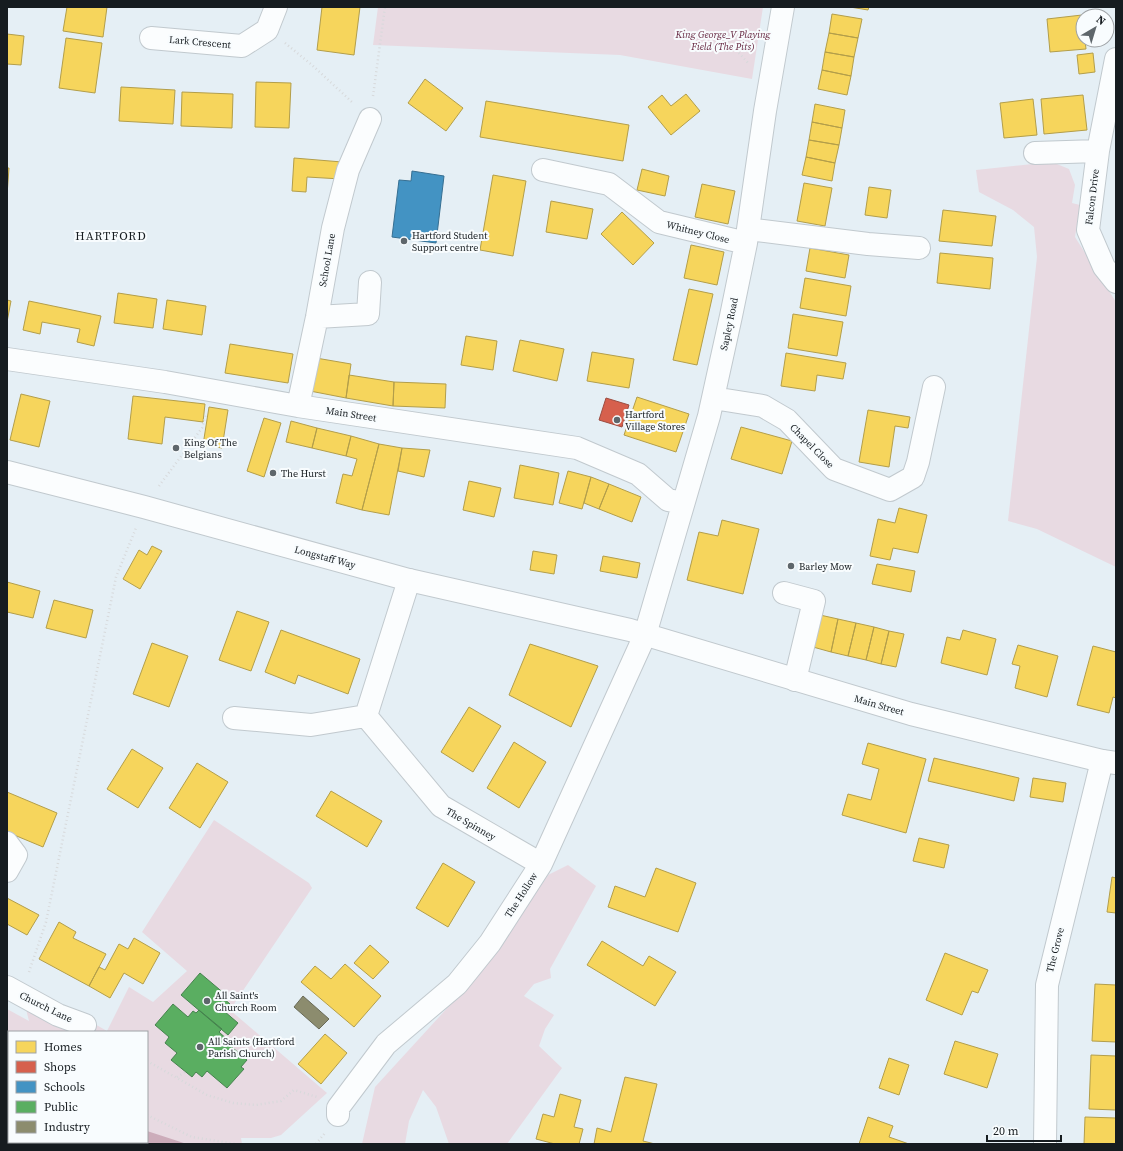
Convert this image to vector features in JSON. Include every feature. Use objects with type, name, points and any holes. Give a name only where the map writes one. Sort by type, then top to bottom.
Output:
[{"type":"street","points":[[267,30],[276,7]]},
{"type":"street","name":"Sapley Road","points":[[645,635],[713,398],[747,236],[765,111],[783,7]]},
{"type":"street","name":"Lark Crescent","points":[[151,38],[242,46],[267,30]]},
{"type":"street","name":"Falcon Drive","points":[[1116,59],[1098,151],[1088,230],[1104,267],[1116,282]]},
{"type":"street","name":"School Lane","points":[[298,406],[317,317],[332,228],[348,170],[370,119]]},
{"type":"street","points":[[1035,152],[1098,151]]},
{"type":"street","name":"Whitney Close","points":[[543,170],[609,184],[659,222],[747,236],[920,248]]},
{"type":"street","points":[[317,317],[368,314],[370,282]]},
{"type":"street","name":"Main Street","points":[[7,359],[165,382],[298,406],[577,448],[638,474],[668,500],[683,503]]},
{"type":"street","name":"Chapel Close","points":[[713,398],[763,406],[787,420],[834,469],[890,490],[913,477],[918,462],[934,387]]},
{"type":"street","name":"Longstaff Way","points":[[7,472],[409,580],[645,635]]},
{"type":"street","points":[[234,718],[311,725],[366,716],[409,580]]},
{"type":"street","points":[[784,593],[814,601],[796,680]]},
{"type":"street","name":"Main Street","points":[[645,635],[910,714],[1109,762]]},
{"type":"street","name":"The Hollow","points":[[338,1111],[386,1044],[458,984],[490,943],[541,864],[645,635]]},
{"type":"street","name":"The Spinney","points":[[366,716],[441,806],[541,864]]},
{"type":"street","name":"The Grove","points":[[1045,1144],[1047,985],[1109,762]]},
{"type":"street","points":[[7,843],[16,856],[7,871]]},
{"type":"street","name":"Church Lane","points":[[14,991],[58,1015],[85,1025]]},
{"type":"path","points":[[370,119],[385,7]]},
{"type":"path","points":[[267,30],[312,65],[370,119]]},
{"type":"path","points":[[728,41],[752,67]]},
{"type":"path","points":[[14,991],[46,922],[116,577],[144,508],[202,428],[212,390]]},
{"type":"path","points":[[148,1062],[207,1094],[233,1103],[256,1105],[281,1101],[294,1090],[321,1098],[338,1111]]},
{"type":"path","points":[[177,1077],[185,1072]]},
{"type":"path","points":[[148,1115],[192,1137],[236,1144]]},
{"type":"green space","name":"King George_V Playing Field (The Pits)","points":[[378,7],[763,7],[752,79],[620,55],[373,45]]},
{"type":"green space","points":[[1052,162],[1069,169],[1075,185],[1072,203],[1080,205],[1075,237],[1116,302],[1116,567],[1037,529],[1008,521],[1037,257],[1034,227],[1013,210],[979,192],[976,170]]},
{"type":"green space","points":[[214,820],[309,883],[312,888],[230,1010],[327,1093],[281,1135],[271,1138],[241,1138],[242,1144],[187,1144],[170,1139],[148,1136],[148,1031],[107,1031],[129,987],[153,1002],[187,971],[142,932]]},
{"type":"green space","points":[[568,865],[596,886],[550,969],[551,978],[534,984],[524,996],[554,1015],[545,1029],[539,1046],[562,1068],[507,1144],[449,1144],[436,1107],[423,1090],[409,1121],[405,1144],[362,1144],[375,1087],[493,958],[548,875]]},
{"type":"green space","points":[[65,1007],[107,1031],[8,1031],[7,1104],[7,1009],[29,1021],[26,1009]]},
{"type":"shaded area","points":[[7,1098],[8,1143],[148,1143],[148,1131],[187,1144],[7,1144]]},
{"type":"building: Homes","points":[[67,7],[107,7],[103,37],[63,31]]},
{"type":"building: Homes","points":[[322,7],[360,7],[354,55],[317,50]]},
{"type":"building: Homes","points":[[850,7],[869,7],[868,10]]},
{"type":"building: Homes","points":[[832,14],[862,19],[858,38],[829,33]]},
{"type":"building: Homes","points":[[1075,16],[1075,48],[1086,49],[1050,52],[1047,19]]},
{"type":"building: Homes","points":[[829,33],[858,38],[854,57],[825,52]]},
{"type":"building: Homes","points":[[7,34],[24,36],[21,65],[7,64]]},
{"type":"building: Homes","points":[[66,38],[102,43],[95,93],[59,88]]},
{"type":"building: Homes","points":[[825,52],[854,57],[851,76],[822,70]]},
{"type":"building: Homes","points":[[1093,53],[1095,72],[1079,74],[1077,55]]},
{"type":"building: Homes","points":[[822,70],[851,76],[847,95],[818,89]]},
{"type":"building: Homes","points":[[425,79],[463,108],[446,131],[408,103]]},
{"type":"building: Homes","points":[[256,82],[291,83],[289,128],[255,127]]},
{"type":"building: Homes","points":[[121,87],[175,90],[173,124],[119,121]]},
{"type":"building: Homes","points":[[182,92],[233,94],[232,128],[181,126]]},
{"type":"building: Homes","points":[[686,94],[700,111],[671,135],[648,107],[662,95],[671,106]]},
{"type":"building: Homes","points":[[1083,95],[1087,130],[1044,134],[1041,99]]},
{"type":"building: Homes","points":[[1033,99],[1037,135],[1004,138],[1000,103]]},
{"type":"building: Homes","points":[[486,101],[629,125],[623,161],[480,137]]},
{"type":"building: Homes","points":[[815,104],[845,110],[842,128],[812,122]]},
{"type":"building: Homes","points":[[812,122],[842,128],[839,145],[809,140]]},
{"type":"building: Homes","points":[[809,140],[839,145],[835,163],[806,157]]},
{"type":"building: Homes","points":[[806,157],[835,163],[832,181],[802,175]]},
{"type":"building: Homes","points":[[294,158],[342,162],[341,179],[307,177],[306,192],[292,191]]},
{"type":"building: Homes","points":[[7,168],[9,168],[7,195]]},
{"type":"building: Homes","points":[[642,169],[669,176],[665,196],[637,190]]},
{"type":"building: Homes","points":[[493,175],[526,181],[513,256],[480,250]]},
{"type":"building: Homes","points":[[804,183],[832,188],[825,226],[797,221]]},
{"type":"building: Homes","points":[[702,184],[735,191],[728,224],[695,217]]},
{"type":"building: Homes","points":[[869,187],[891,190],[887,218],[865,215]]},
{"type":"building: Homes","points":[[551,201],[593,209],[587,239],[546,232]]},
{"type":"building: Homes","points":[[943,210],[996,216],[992,246],[939,241]]},
{"type":"building: Homes","points":[[622,212],[654,243],[633,265],[601,234]]},
{"type":"building: Homes","points":[[691,245],[724,252],[717,285],[684,278]]},
{"type":"building: Homes","points":[[810,248],[849,255],[845,278],[806,271]]},
{"type":"building: Homes","points":[[940,253],[993,258],[990,289],[937,283]]},
{"type":"building: Homes","points":[[805,278],[851,286],[846,316],[800,308]]},
{"type":"building: Homes","points":[[689,289],[713,294],[697,365],[673,360]]},
{"type":"building: Homes","points":[[118,293],[157,299],[153,328],[114,323]]},
{"type":"building: Homes","points":[[7,300],[11,301],[7,322]]},
{"type":"building: Homes","points":[[167,300],[206,306],[202,335],[163,329]]},
{"type":"building: Homes","points":[[29,301],[101,316],[94,346],[77,342],[80,329],[42,322],[40,334],[23,330]]},
{"type":"building: Homes","points":[[793,314],[843,322],[837,356],[788,348]]},
{"type":"building: Homes","points":[[466,336],[497,341],[493,370],[461,365]]},
{"type":"building: Homes","points":[[520,340],[564,349],[557,381],[513,371]]},
{"type":"building: Homes","points":[[230,344],[293,354],[288,383],[225,373]]},
{"type":"building: Homes","points":[[592,352],[634,359],[629,388],[587,381]]},
{"type":"building: Homes","points":[[786,353],[846,363],[843,379],[817,375],[815,391],[781,386]]},
{"type":"building: Homes","points":[[316,358],[351,364],[346,398],[310,391]]},
{"type":"building: Homes","points":[[349,375],[394,382],[393,406],[346,398]]},
{"type":"building: Homes","points":[[394,382],[446,384],[445,408],[393,406]]},
{"type":"building: Homes","points":[[21,394],[50,401],[39,447],[10,440]]},
{"type":"building: Homes","points":[[133,396],[205,404],[203,422],[165,417],[162,444],[128,439]]},
{"type":"building: Homes","points":[[637,397],[689,414],[676,452],[624,435]]},
{"type":"building: Homes","points":[[209,407],[228,410],[222,448],[203,445]]},
{"type":"building: Homes","points":[[868,410],[910,417],[908,428],[895,426],[889,467],[859,462]]},
{"type":"building: Homes","points":[[264,418],[281,423],[264,477],[247,471]]},
{"type":"building: Homes","points":[[291,421],[317,428],[312,448],[286,442]]},
{"type":"building: Homes","points":[[741,427],[792,441],[782,474],[731,459]]},
{"type":"building: Homes","points":[[317,428],[351,436],[346,456],[312,448]]},
{"type":"building: Homes","points":[[351,436],[379,444],[362,510],[336,503],[343,474],[352,476],[357,459],[346,456]]},
{"type":"building: Homes","points":[[379,444],[402,448],[389,515],[362,510]]},
{"type":"building: Homes","points":[[402,448],[430,450],[424,477],[398,471]]},
{"type":"building: Homes","points":[[520,465],[559,473],[553,505],[514,498]]},
{"type":"building: Homes","points":[[568,471],[591,477],[582,509],[559,503]]},
{"type":"building: Homes","points":[[591,477],[609,484],[599,509],[584,503]]},
{"type":"building: Homes","points":[[469,481],[501,488],[494,517],[463,510]]},
{"type":"building: Homes","points":[[609,484],[641,497],[632,522],[599,509]]},
{"type":"building: Homes","points":[[899,508],[927,515],[918,553],[893,548],[890,560],[870,556],[878,519],[895,523]]},
{"type":"building: Homes","points":[[722,520],[759,529],[743,594],[687,580],[699,532],[718,536]]},
{"type":"building: Homes","points":[[152,546],[162,551],[140,589],[123,579],[139,550],[147,555]]},
{"type":"building: Homes","points":[[533,551],[557,555],[554,574],[530,570]]},
{"type":"building: Homes","points":[[603,556],[640,563],[637,578],[600,571]]},
{"type":"building: Homes","points":[[877,564],[915,571],[911,592],[872,584]]},
{"type":"building: Homes","points":[[7,582],[40,591],[33,618],[7,612]]},
{"type":"building: Homes","points":[[54,600],[93,610],[86,638],[46,628]]},
{"type":"building: Homes","points":[[237,611],[269,622],[251,671],[219,660]]},
{"type":"building: Homes","points":[[820,615],[838,619],[831,652],[813,647]]},
{"type":"building: Homes","points":[[838,619],[856,623],[848,656],[831,652]]},
{"type":"building: Homes","points":[[856,623],[874,627],[866,660],[848,656]]},
{"type":"building: Homes","points":[[874,627],[889,631],[881,664],[866,660]]},
{"type":"building: Homes","points":[[281,630],[360,659],[348,694],[298,675],[295,684],[265,672]]},
{"type":"building: Homes","points":[[963,630],[996,639],[987,675],[941,663],[947,637],[960,640]]},
{"type":"building: Homes","points":[[889,631],[904,634],[896,667],[881,664]]},
{"type":"building: Homes","points":[[152,643],[188,656],[169,707],[133,694]]},
{"type":"building: Homes","points":[[530,644],[598,666],[571,727],[509,695]]},
{"type":"building: Homes","points":[[1018,645],[1058,656],[1047,697],[1015,688],[1020,666],[1012,664]]},
{"type":"building: Homes","points":[[1093,646],[1116,652],[1116,698],[1113,697],[1109,713],[1077,705]]},
{"type":"building: Homes","points":[[469,707],[501,726],[473,772],[441,752]]},
{"type":"building: Homes","points":[[514,742],[546,762],[519,808],[487,788]]},
{"type":"building: Homes","points":[[868,743],[926,759],[906,833],[842,815],[848,794],[871,800],[879,769],[862,764]]},
{"type":"building: Homes","points":[[132,749],[163,768],[138,808],[107,789]]},
{"type":"building: Homes","points":[[934,758],[1019,778],[1014,801],[928,781]]},
{"type":"building: Homes","points":[[197,763],[228,782],[200,828],[169,808]]},
{"type":"building: Homes","points":[[1033,778],[1066,783],[1063,802],[1030,797]]},
{"type":"building: Homes","points":[[331,791],[382,821],[367,847],[316,816]]},
{"type":"building: Homes","points":[[7,792],[57,813],[43,847],[7,832]]},
{"type":"building: Homes","points":[[919,838],[949,845],[944,868],[913,861]]},
{"type":"building: Homes","points":[[443,863],[475,882],[448,927],[416,908]]},
{"type":"building: Homes","points":[[656,868],[696,883],[678,932],[608,907],[615,886],[645,897]]},
{"type":"building: Homes","points":[[1112,877],[1116,878],[1116,913],[1107,912]]},
{"type":"building: Homes","points":[[7,898],[39,915],[27,935],[7,924]]},
{"type":"building: Homes","points":[[59,922],[76,932],[73,938],[106,954],[89,986],[39,959]]},
{"type":"building: Homes","points":[[134,938],[160,953],[143,984],[124,973],[110,998],[89,986],[99,967],[105,970],[119,944],[128,949]]},
{"type":"building: Homes","points":[[602,941],[643,966],[649,956],[676,972],[655,1006],[587,965]]},
{"type":"building: Homes","points":[[370,945],[389,962],[373,979],[354,963]]},
{"type":"building: Homes","points":[[945,953],[988,970],[978,993],[972,991],[962,1015],[926,1000]]},
{"type":"building: Homes","points":[[345,964],[381,996],[354,1027],[301,982],[315,966],[331,979]]},
{"type":"building: Homes","points":[[1095,984],[1116,985],[1116,1042],[1092,1041]]},
{"type":"building: Homes","points":[[325,1034],[347,1053],[321,1084],[298,1064]]},
{"type":"building: Homes","points":[[955,1041],[998,1054],[987,1088],[944,1074]]},
{"type":"building: Homes","points":[[1091,1055],[1116,1056],[1116,1110],[1089,1109]]},
{"type":"building: Homes","points":[[889,1058],[909,1065],[899,1095],[879,1088]]},
{"type":"building: Homes","points":[[625,1077],[657,1084],[643,1141],[655,1144],[594,1144],[597,1128],[611,1132]]},
{"type":"building: Homes","points":[[560,1094],[581,1100],[574,1127],[583,1129],[579,1144],[555,1144],[536,1139],[543,1114],[554,1117]]},
{"type":"building: Homes","points":[[868,1117],[893,1126],[889,1137],[909,1144],[859,1144]]},
{"type":"building: Homes","points":[[1085,1117],[1116,1118],[1116,1144],[1084,1144]]},
{"type":"building: Shops","points":[[606,398],[629,405],[622,427],[599,420]]},
{"type":"building: Schools","points":[[412,171],[444,176],[436,243],[392,237],[399,180],[411,181]]},
{"type":"building: Public","name":"All Saint's Church Room","points":[[200,973],[226,995],[223,998],[230,1004],[224,1011],[238,1023],[228,1035],[181,995]]},
{"type":"building: Public","name":"All Saints (Hartford Parish Church)","points":[[173,1004],[188,1017],[193,1011],[196,1013],[199,1010],[222,1029],[219,1032],[229,1041],[227,1043],[247,1060],[241,1067],[244,1069],[227,1088],[207,1071],[202,1077],[196,1072],[192,1077],[171,1060],[177,1053],[165,1043],[169,1037],[155,1025]]},
{"type":"building: Industry","points":[[303,996],[329,1019],[319,1029],[294,1007]]},
{"type":"place","name":"Hartford Student Support centre","points":[[404,241]]},
{"type":"place","name":"Hartford Village Stores","points":[[617,420]]},
{"type":"place","name":"King Of The Belgians","points":[[176,448]]},
{"type":"place","name":"The Hurst","points":[[273,473]]},
{"type":"place","name":"Barley Mow","points":[[791,566]]},
{"type":"place","name":"All Saint's Church Room","points":[[207,1001]]},
{"type":"place","name":"All Saints (Hartford Parish Church)","points":[[200,1047]]},
{"type":"district","name":"HARTFORD","points":[[111,236]]}]
